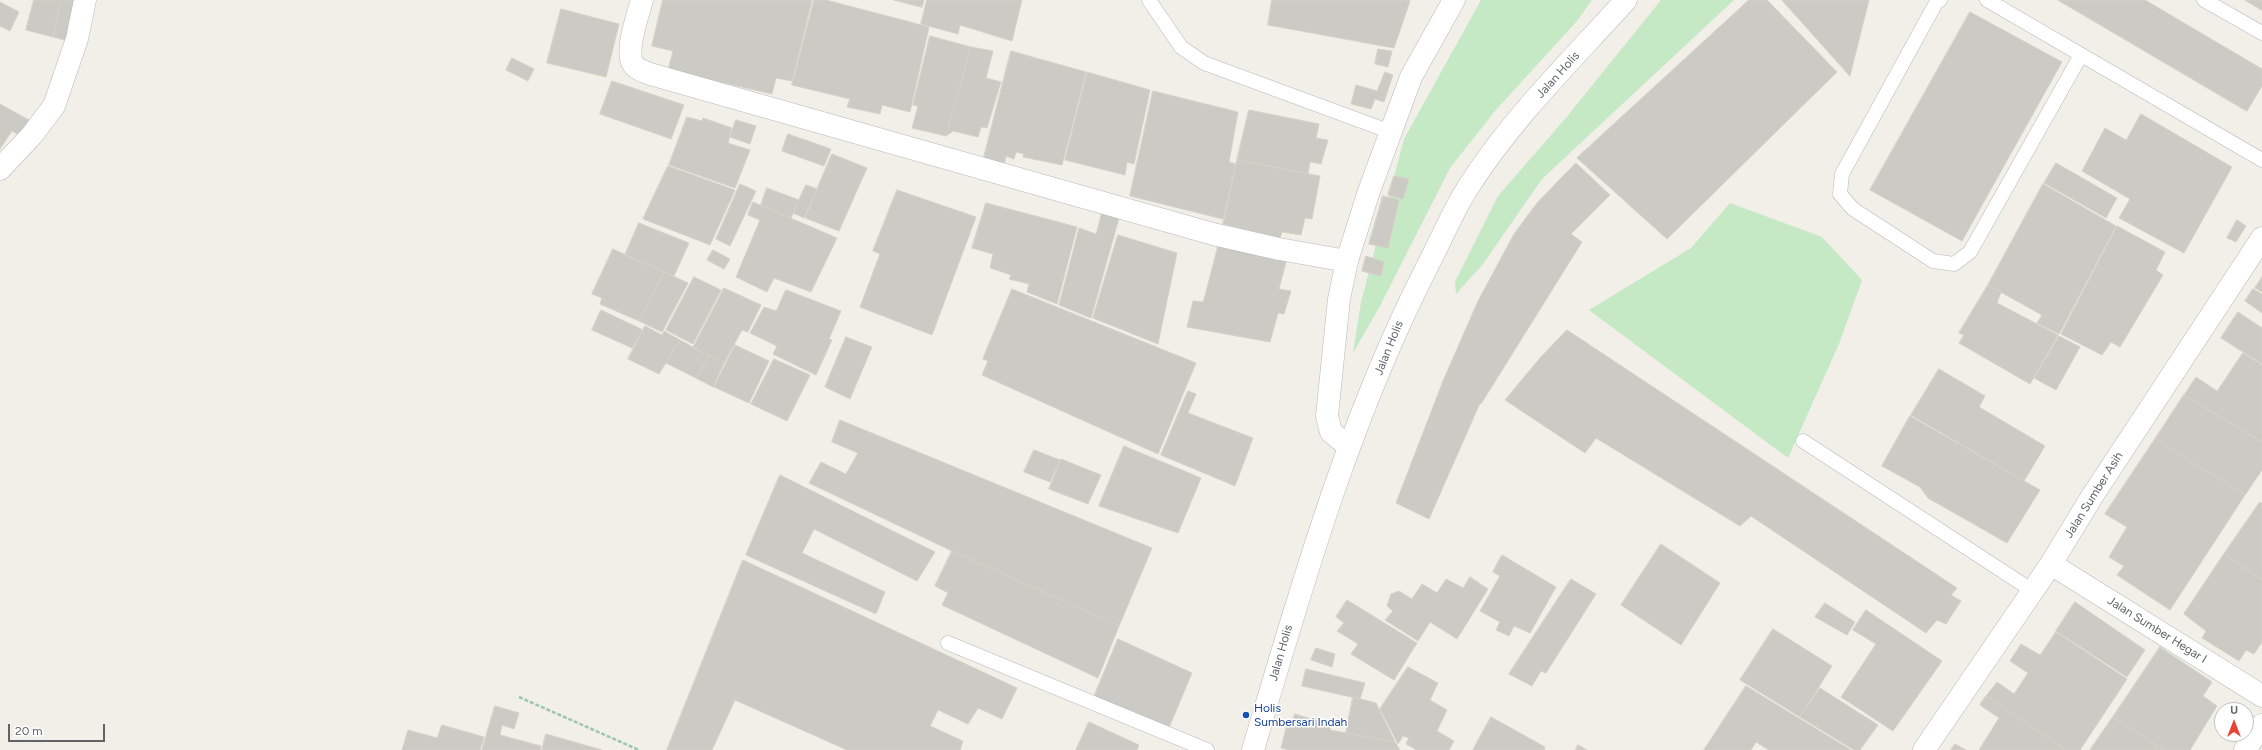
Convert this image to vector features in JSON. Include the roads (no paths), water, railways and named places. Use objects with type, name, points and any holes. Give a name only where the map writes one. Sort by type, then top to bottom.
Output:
[{"type":"street","points":[[0,169],[32,135],[54,106],[77,39],[85,0]]},
{"type":"street","points":[[642,0],[630,48],[632,62],[638,69],[654,75],[1213,234],[1278,249],[1347,261]]},
{"type":"street","points":[[1348,446],[1331,432],[1327,416],[1339,299],[1347,261],[1411,77],[1454,0]]},
{"type":"street","name":"Jalan Holis","points":[[1253,750],[1298,595],[1348,446],[1401,317],[1466,191],[1517,121],[1626,0]]},
{"type":"street","name":"Jalan Sumber Asih","points":[[1924,750],[2033,592],[2091,498],[2262,238]]},
{"type":"street","name":"Jalan Sumber Hegar I","points":[[2051,564],[2262,696]]},
{"type":"street","points":[[2246,750],[2262,725]]},
{"type":"lane","points":[[1149,0],[1181,47],[1204,63],[1391,132]]},
{"type":"lane","points":[[1940,0],[1936,3],[1842,174],[1840,194],[1853,209],[1933,261],[1954,264],[1970,252],[2082,55]]},
{"type":"lane","points":[[1987,0],[2262,160]]},
{"type":"lane","points":[[2204,0],[2262,33]]},
{"type":"lane","points":[[1802,441],[2033,592]]},
{"type":"lane","points":[[948,643],[1207,750]]},
{"type":"place","name":"Holis Sumbersari Indah","points":[[1246,715]]}]
